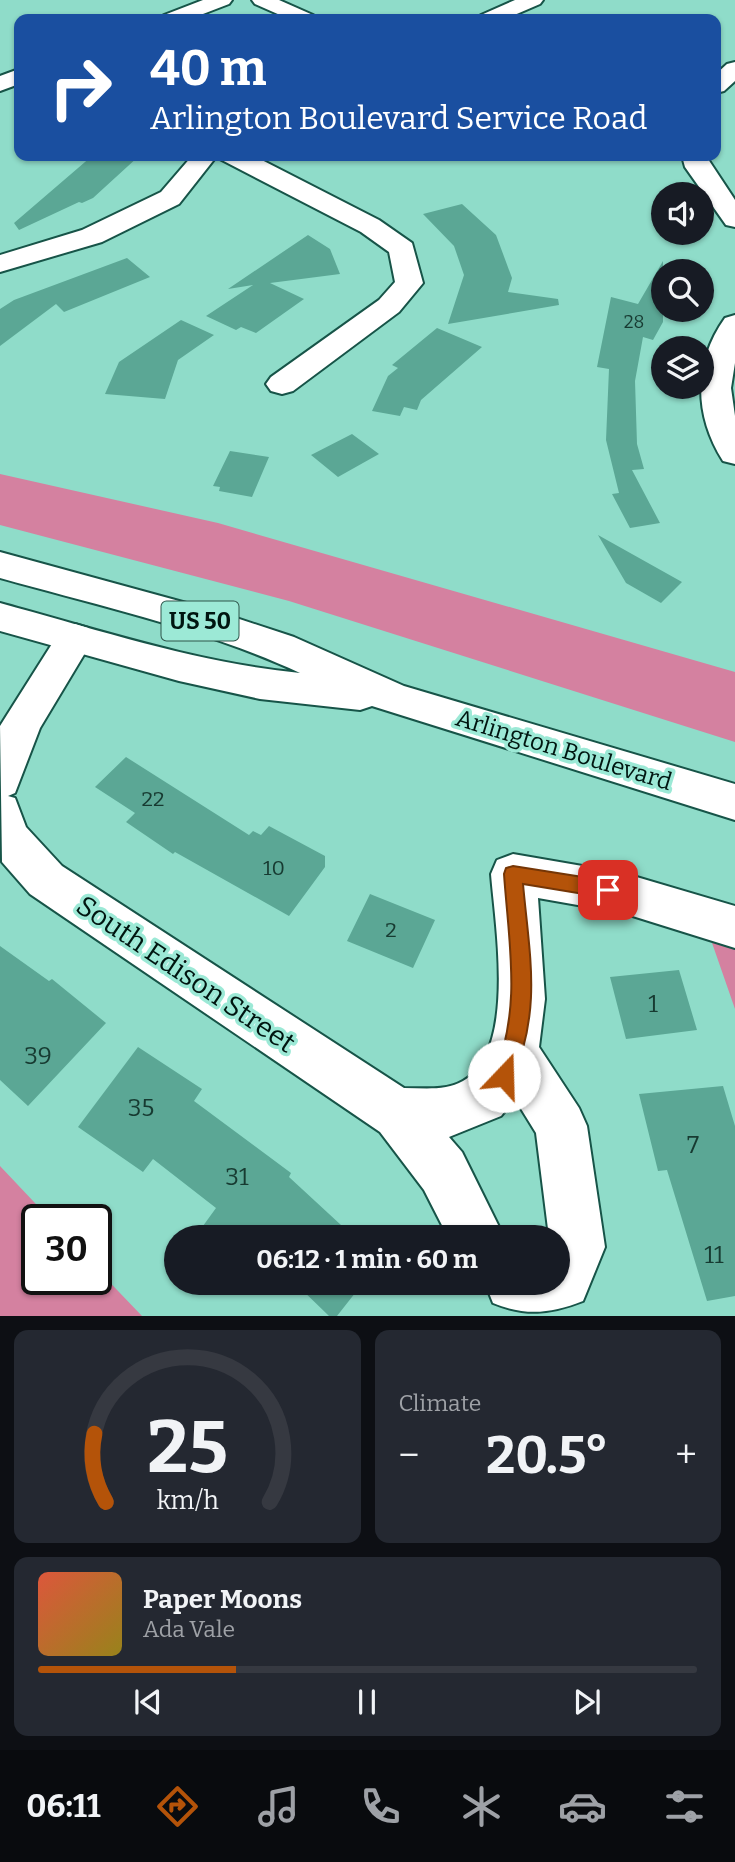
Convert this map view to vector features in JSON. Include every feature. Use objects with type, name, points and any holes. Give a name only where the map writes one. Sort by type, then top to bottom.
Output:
[{"type":"main road","points":[[184,14],[222,0]]},
{"type":"main road","points":[[262,0],[294,14]]},
{"type":"main road","points":[[500,14],[533,0]]},
{"type":"main road","points":[[721,82],[735,69]]},
{"type":"main road","points":[[0,264],[92,236],[170,198],[201,161]]},
{"type":"main road","points":[[245,161],[370,226],[402,249],[409,283],[389,306],[282,384]]},
{"type":"main road","points":[[696,161],[735,219]]},
{"type":"main road","points":[[735,324],[716,368],[715,389],[718,412],[735,453]]},
{"type":"main road","name":"Arlington Boulevard","points":[[0,565],[199,621],[280,647],[393,698],[735,802]]},
{"type":"main road","name":"Arlington Boulevard","points":[[0,617],[260,684],[393,698]]},
{"type":"main road","points":[[0,781],[21,724],[75,638]]},
{"type":"main road","name":"South Edison Street","points":[[0,811],[2,825],[19,852],[46,880],[398,1114],[443,1171],[471,1225]]},
{"type":"main road","name":"South Edison Street","points":[[398,1114],[433,1117],[488,1097],[504,1076],[514,1052],[523,1000],[513,874],[623,893],[735,927]]},
{"type":"main road","points":[[514,1052],[561,1126],[578,1247],[570,1264]]},
{"type":"shaded area","points":[[0,474],[218,523],[735,672],[735,742],[289,601],[0,525]]},
{"type":"shaded area","points":[[711,940],[735,949],[735,1009]]},
{"type":"shaded area","points":[[0,1166],[36,1204],[21,1204],[21,1295],[112,1295],[112,1285],[142,1316],[0,1316]]},
{"type":"building","points":[[86,161],[134,161],[93,198],[19,230],[14,223]]},
{"type":"building","points":[[462,204],[496,235],[512,278],[508,292],[558,299],[559,305],[448,324],[464,275],[454,246],[423,214]]},
{"type":"building","points":[[308,235],[330,249],[340,274],[270,283],[304,299],[256,333],[241,327],[236,330],[206,316],[253,285],[228,289]]},
{"type":"building","points":[[127,258],[150,277],[64,312],[56,304],[0,346],[0,309],[14,300]]},
{"type":"building","points":[[651,282],[651,322],[663,322],[651,339],[643,337],[635,381],[637,444],[644,469],[632,470],[660,523],[630,528],[612,494],[619,493],[606,440],[609,369],[597,367],[611,297],[638,304]]},
{"type":"building","points":[[181,320],[214,335],[178,360],[165,399],[105,394],[119,362]]},
{"type":"building","points":[[437,328],[482,347],[421,400],[417,410],[404,407],[400,416],[372,411],[388,376],[398,368],[392,365]]},
{"type":"building","points":[[352,434],[379,454],[338,477],[311,455]]},
{"type":"building","points":[[230,451],[269,457],[252,497],[219,491],[220,487],[213,486]]},
{"type":"building","points":[[598,535],[682,582],[661,603],[626,583]]},
{"type":"building","points":[[126,757],[249,835],[253,831],[261,835],[269,826],[325,856],[325,867],[289,916],[175,852],[173,854],[126,822],[135,813],[95,787]]},
{"type":"building","points":[[370,894],[435,920],[413,968],[347,941]]},
{"type":"building","points":[[0,946],[49,981],[52,979],[106,1023],[28,1106],[0,1080]]},
{"type":"building","points":[[679,970],[697,1030],[626,1039],[610,977]]},
{"type":"building","points":[[138,1047],[202,1089],[194,1101],[291,1173],[289,1177],[341,1225],[204,1225],[216,1208],[153,1159],[143,1172],[78,1127]]},
{"type":"building","points":[[723,1086],[735,1126],[735,1296],[707,1301],[667,1170],[658,1171],[639,1094]]},
{"type":"building","points":[[307,1295],[354,1295],[337,1316],[329,1316]]},
{"type":"route","points":[[504,1076],[514,1052],[523,1000],[513,874],[608,890]]}]
